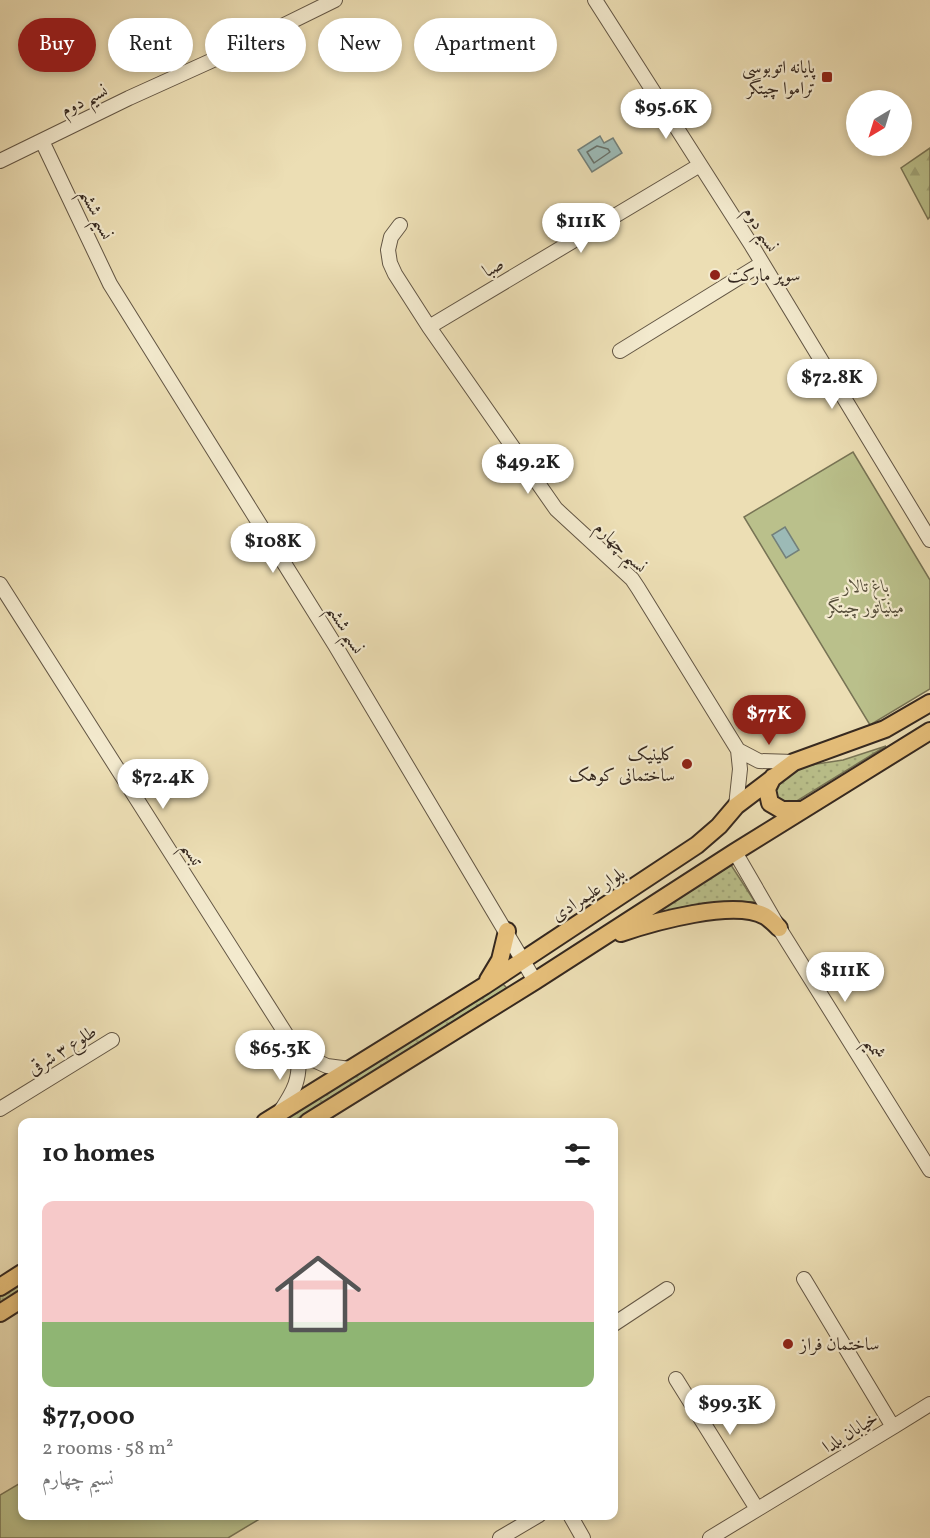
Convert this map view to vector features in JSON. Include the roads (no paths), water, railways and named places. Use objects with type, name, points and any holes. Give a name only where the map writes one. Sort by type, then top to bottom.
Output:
[{"type":"main road","name":"بلوار علیمرادی","points":[[271,1118],[484,986],[697,845],[719,826],[736,806],[794,762],[885,729],[930,703]]},
{"type":"main road","points":[[314,1118],[930,731]]},
{"type":"main road","points":[[773,777],[767,789],[770,803],[782,810],[801,810]]},
{"type":"main road","points":[[598,941],[655,921],[699,912],[744,910],[764,915],[779,928]]},
{"type":"main road","points":[[484,986],[500,960],[507,932]]},
{"type":"main road","points":[[0,1287],[18,1276]]},
{"type":"main road","points":[[0,1313],[18,1302]]},
{"type":"street","name":"نسیم دوم","points":[[42,141],[335,0]]},
{"type":"street","name":"نسیم دوم","points":[[595,0],[700,165],[930,540]]},
{"type":"street","points":[[0,161],[42,141]]},
{"type":"street","name":"نسیم ششم","points":[[42,141],[110,284],[329,635],[535,981]]},
{"type":"street","name":"صبا","points":[[429,327],[700,165]]},
{"type":"street","name":"نسیم چهارم","points":[[400,225],[391,237],[388,250],[390,263],[429,327],[556,509],[632,579],[738,750],[739,781],[736,806]]},
{"type":"street","points":[[620,351],[761,264]]},
{"type":"street","name":"تبسم","points":[[0,584],[298,1053]]},
{"type":"street","points":[[738,750],[759,761],[794,762]]},
{"type":"street","name":"شمیم","points":[[735,852],[779,928],[930,1170]]},
{"type":"street","name":"طلوع ۳ شرقی","points":[[0,1109],[112,1040]]},
{"type":"street","points":[[298,1053],[327,1066],[350,1069]]},
{"type":"street","points":[[280,1112],[297,1083],[300,1068],[298,1053]]},
{"type":"street","name":"خیابان یلدا","points":[[710,1538],[893,1427],[804,1280]]},
{"type":"street","points":[[618,1321],[667,1289]]},
{"type":"street","points":[[676,1379],[758,1509]]},
{"type":"street","points":[[893,1427],[930,1404]]},
{"type":"street","points":[[500,1538],[531,1520]]},
{"type":"street","points":[[573,1520],[583,1538]]},
{"type":"water","points":[[600,136],[604,143],[613,138],[622,153],[592,172],[578,150]]},
{"type":"water","points":[[785,527],[799,550],[786,558],[772,535]]},
{"type":"place","name":"پایانه اتوبوسی تراموا چیتگر","points":[[827,77]]},
{"type":"place","name":"سوپر مارکت","points":[[715,275]]},
{"type":"place","name":"کلینیک ساختمانی کوهک","points":[[687,764]]},
{"type":"place","name":"ساختمان فراز","points":[[788,1344]]},
{"type":"park label","name":"باغ تالار مینیاتور چیتگر","points":[[866,596]]}]
